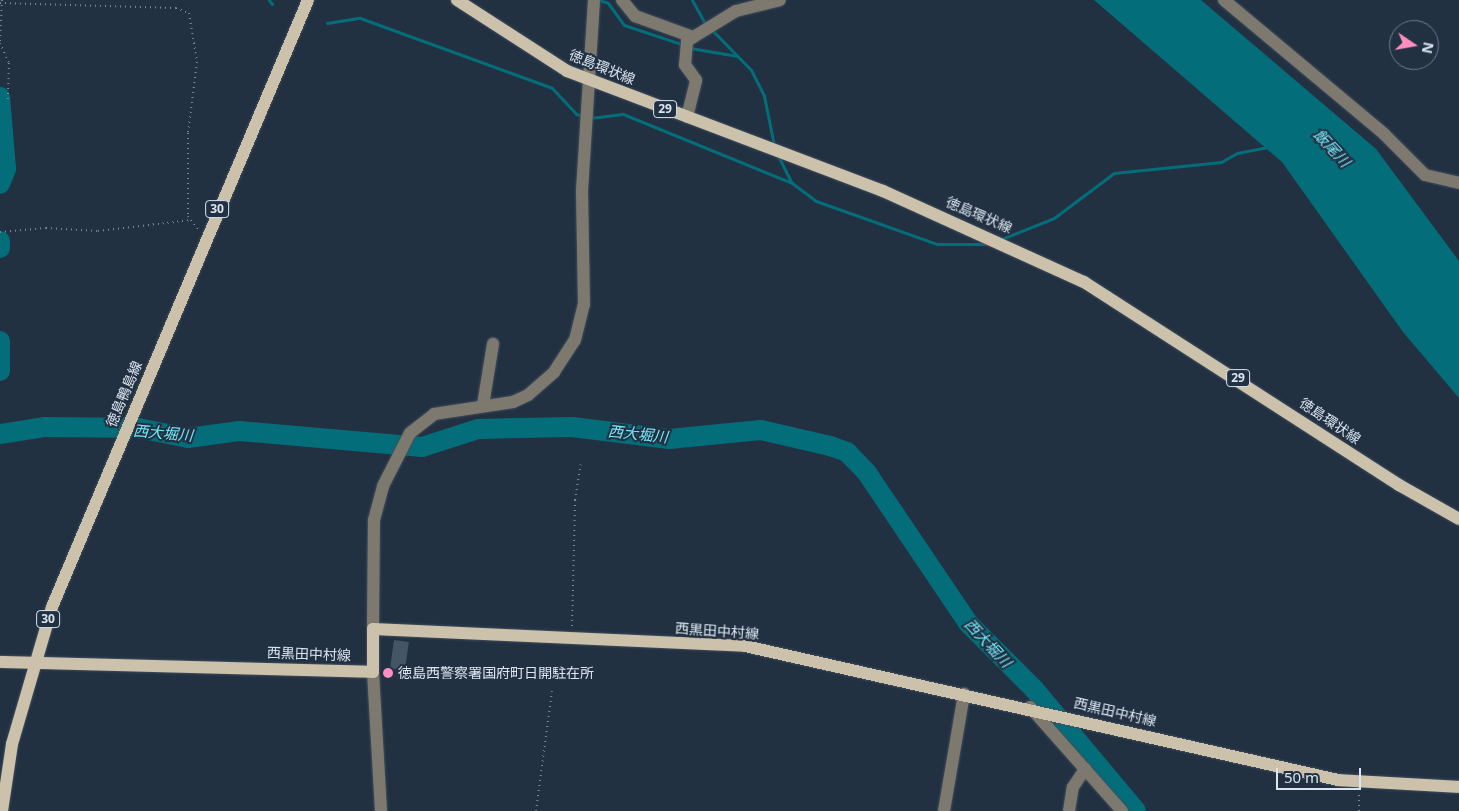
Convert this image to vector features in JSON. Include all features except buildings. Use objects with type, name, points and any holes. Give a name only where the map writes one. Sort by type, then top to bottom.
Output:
[{"type":"main road","name":"徳島鴨島線","points":[[2,811],[12,744],[34,663],[52,607],[205,238],[308,0]]},
{"type":"main road","name":"徳島環状線","points":[[457,0],[552,63],[589,80],[803,160],[1012,246],[1153,322],[1399,485],[1459,519]]},
{"type":"main road","name":"西黒田中村線","points":[[373,629],[745,646],[1030,707],[1359,783],[1459,787]]},
{"type":"main road","points":[[373,629],[373,672]]},
{"type":"main road","name":"西黒田中村線","points":[[0,662],[373,672]]},
{"type":"street","points":[[622,0],[635,16],[690,41]]},
{"type":"street","points":[[687,117],[696,80],[685,65],[690,41],[736,11],[780,0]]},
{"type":"street","points":[[1224,0],[1384,134],[1425,176],[1459,184]]},
{"type":"street","points":[[373,629],[374,520],[383,486],[405,440],[420,422],[434,414],[483,405],[513,402],[528,395],[554,372],[575,340],[584,305],[582,191],[594,1]]},
{"type":"street","points":[[483,405],[493,344]]},
{"type":"street","points":[[373,672],[381,811]]},
{"type":"street","points":[[944,811],[964,694]]},
{"type":"street","points":[[1030,707],[1122,811]]},
{"type":"street","points":[[1069,811],[1073,787],[1085,769]]},
{"type":"path","points":[[8,100],[9,63],[0,43],[1,2],[176,8],[189,13],[197,62],[188,134],[191,220],[205,238]]},
{"type":"path","points":[[0,232],[46,228],[98,231],[191,220]]},
{"type":"path","points":[[570,638],[575,500],[581,464]]},
{"type":"path","points":[[536,811],[552,691]]},
{"type":"path","points":[[1359,783],[1359,811]]},
{"type":"water","name":"飯尾川","points":[[1094,0],[1201,0],[1376,149],[1459,261],[1459,398],[1403,332],[1282,162]]},
{"type":"waterway","points":[[269,0],[272,4]]},
{"type":"waterway","points":[[599,0],[608,3],[624,25],[684,45]]},
{"type":"waterway","points":[[692,0],[706,25]]},
{"type":"waterway","points":[[327,23],[360,18],[552,88],[576,114],[584,116]]},
{"type":"waterway","points":[[711,29],[751,70],[764,96],[774,145]]},
{"type":"waterway","points":[[690,48],[737,56]]},
{"type":"waterway","name":"西大堀川","points":[[0,97],[6,169],[0,184]]},
{"type":"waterway","points":[[590,118],[623,114],[792,183]]},
{"type":"waterway","points":[[999,240],[1054,218],[1114,173],[1221,162],[1237,153],[1269,147]]},
{"type":"waterway","points":[[778,156],[792,183],[816,201],[937,244],[986,244]]},
{"type":"waterway","name":"西大堀川","points":[[0,241],[0,248]]},
{"type":"waterway","name":"西大堀川","points":[[0,341],[0,371]]},
{"type":"waterway","name":"西大堀川","points":[[0,434],[45,427],[138,428],[188,438],[239,431],[422,447],[478,429],[572,427],[669,439],[761,430],[830,446],[847,452],[867,473],[968,623],[1034,689],[1136,811]]},
{"type":"place","name":"徳島西警察署国府町日開駐在所","points":[[388,673]]}]
